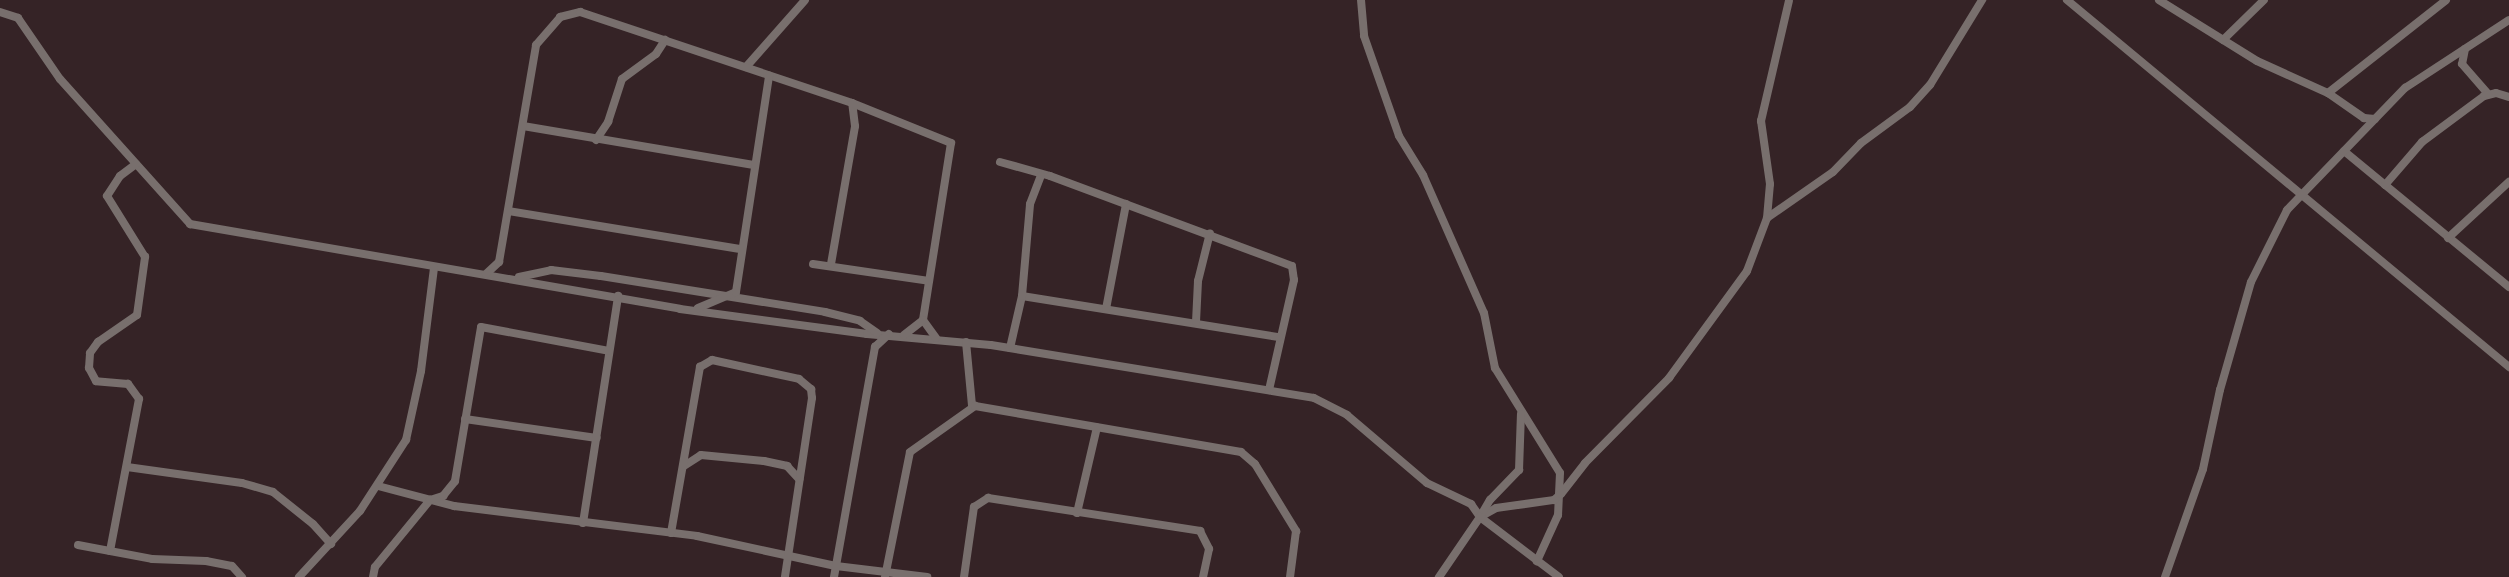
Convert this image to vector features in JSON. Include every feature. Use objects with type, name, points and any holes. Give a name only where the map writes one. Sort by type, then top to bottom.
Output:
[{"type":"street","points":[[746,67],[806,0]]},
{"type":"street","points":[[1361,0],[1364,36],[1399,136],[1423,175],[1484,313],[1495,368],[1521,415],[1559,473],[1561,494],[1558,515],[1537,561]]},
{"type":"street","points":[[1767,218],[1812,189],[1849,160],[1871,134],[1910,107],[1930,85],[1982,0]]},
{"type":"street","points":[[2067,0],[2509,367]]},
{"type":"street","points":[[2159,0],[2222,40],[2328,93],[2353,113],[2375,119]]},
{"type":"street","points":[[2222,40],[2264,0]]},
{"type":"street","points":[[2328,93],[2444,0]]},
{"type":"street","points":[[1480,517],[1496,508],[1553,500],[1561,494],[1585,463],[1669,378],[1747,271],[1767,218],[1770,184],[1761,121],[1789,1]]},
{"type":"street","points":[[0,12],[18,18],[60,79],[190,224],[434,268],[512,278],[694,310],[867,334],[936,338],[1010,348],[1269,390],[1330,403],[1401,464],[1427,483],[1460,495],[1480,517],[1559,577]]},
{"type":"street","points":[[485,274],[499,262],[536,46],[560,16],[580,12],[599,16],[852,103],[951,144],[923,320],[903,335]]},
{"type":"street","points":[[2165,577],[2203,469],[2220,390],[2251,282],[2299,195],[2405,88],[2509,20]]},
{"type":"street","points":[[596,140],[608,122],[622,79],[656,54],[665,40]]},
{"type":"street","points":[[2462,62],[2465,49]]},
{"type":"street","points":[[2443,63],[2462,62]]},
{"type":"street","points":[[2462,62],[2488,94],[2509,97]]},
{"type":"street","points":[[756,317],[736,292],[740,249],[769,76]]},
{"type":"street","points":[[2385,185],[2422,142],[2488,94]]},
{"type":"street","points":[[831,264],[855,126],[852,103]]},
{"type":"street","points":[[523,126],[754,165]]},
{"type":"street","points":[[2344,151],[2509,287]]},
{"type":"street","points":[[1000,162],[1210,233],[1293,268],[1269,390]]},
{"type":"street","points":[[110,551],[138,399],[136,389],[128,384],[96,380],[89,361],[98,341],[137,315],[145,257],[107,195],[120,176],[136,164]]},
{"type":"street","points":[[1010,348],[1023,296],[1030,204],[1041,176]]},
{"type":"street","points":[[2448,238],[2509,182]]},
{"type":"street","points":[[1106,309],[1126,204]]},
{"type":"street","points":[[508,211],[740,249]]},
{"type":"street","points":[[1196,322],[1198,281],[1210,233]]},
{"type":"street","points":[[499,262],[512,278]]},
{"type":"street","points":[[813,264],[831,264],[929,281]]},
{"type":"street","points":[[299,577],[331,544],[378,486],[406,440],[421,371],[434,268]]},
{"type":"street","points":[[512,278],[540,271],[566,271],[742,301],[825,312],[873,326],[877,333]]},
{"type":"street","points":[[694,310],[736,292]]},
{"type":"street","points":[[583,523],[618,296]]},
{"type":"street","points":[[1023,296],[1196,322],[1279,338]]},
{"type":"street","points":[[923,320],[936,338]]},
{"type":"street","points":[[373,577],[375,567],[430,500],[449,491],[454,481],[481,327],[538,334],[609,351]]},
{"type":"street","points":[[867,334],[875,347]]},
{"type":"street","points":[[834,577],[875,347],[890,334]]},
{"type":"street","points":[[966,342],[972,406]]},
{"type":"street","points":[[671,533],[700,367],[712,360],[799,379],[811,388],[785,577]]},
{"type":"street","points":[[886,574],[910,452],[972,406],[1241,452],[1255,464],[1296,531],[1290,577]]},
{"type":"street","points":[[1439,577],[1490,499],[1519,470],[1521,415]]},
{"type":"street","points":[[465,419],[597,438]]},
{"type":"street","points":[[1077,513],[1097,427]]},
{"type":"street","points":[[684,466],[692,458],[715,455],[781,464],[799,479]]},
{"type":"street","points":[[127,467],[242,484],[273,492],[313,524],[331,544]]},
{"type":"street","points":[[378,486],[430,500],[671,533],[788,554],[836,566],[927,577]]},
{"type":"street","points":[[964,577],[974,507],[982,499],[1200,531],[1209,549],[1203,577]]},
{"type":"street","points":[[78,545],[152,559],[206,561],[232,566],[242,577]]}]
